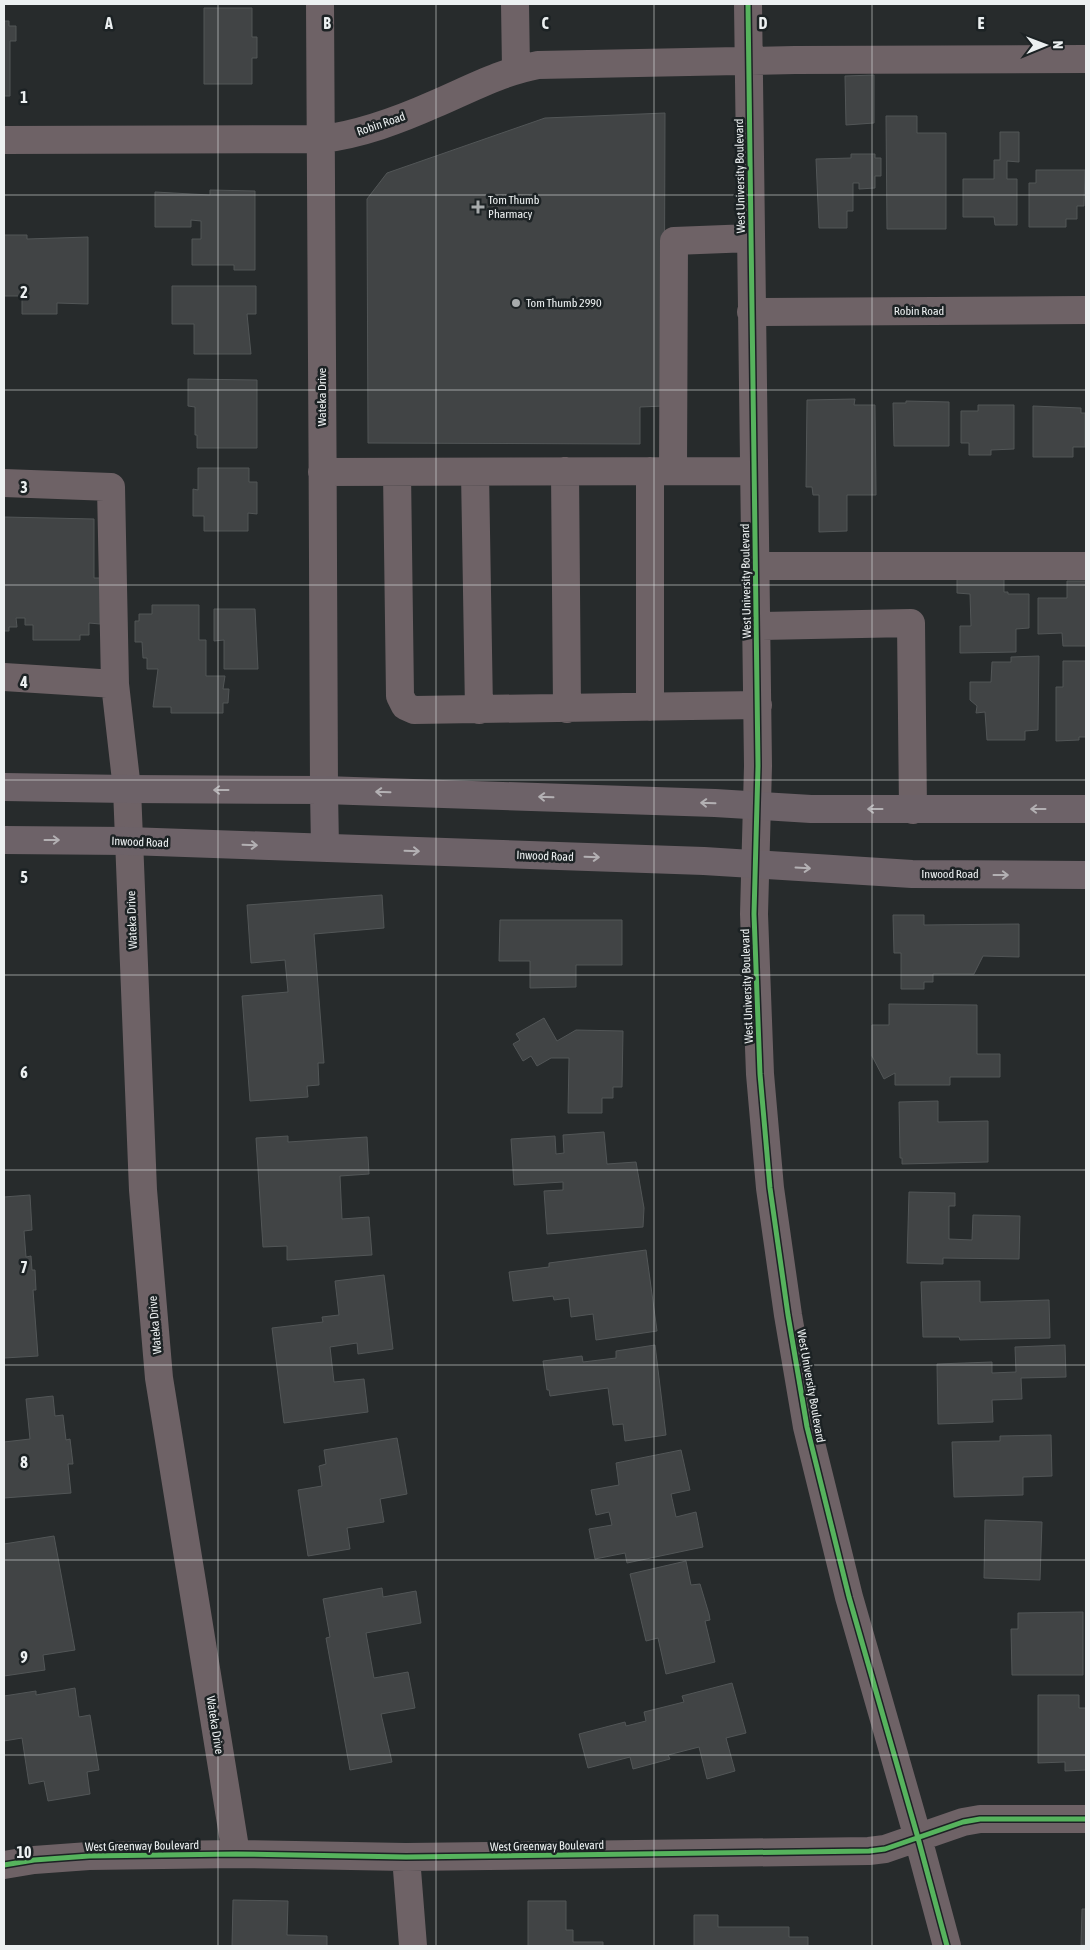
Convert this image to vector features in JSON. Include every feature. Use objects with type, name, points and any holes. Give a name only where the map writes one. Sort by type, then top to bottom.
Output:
[{"type":"main road","points":[[4,786],[324,790],[757,805],[811,809],[1086,808]]},
{"type":"main road","points":[[324,790],[326,848]]},
{"type":"main road","name":"Inwood Road","points":[[4,840],[128,841],[704,861],[912,874],[1086,875]]},
{"type":"street","name":"Wateka Drive","points":[[320,4],[324,790]]},
{"type":"street","points":[[515,4],[516,69]]},
{"type":"street","name":"West University Boulevard","points":[[748,4],[758,705],[754,914],[760,1074],[770,1188],[788,1315],[807,1428],[849,1597],[947,1946]]},
{"type":"street","name":"Robin Road","points":[[4,140],[322,139],[348,136],[386,124],[488,79],[516,69],[538,65],[795,60],[1086,59]]},
{"type":"street","points":[[650,707],[674,241],[751,238]]},
{"type":"street","name":"Robin Road","points":[[751,312],[1086,310]]},
{"type":"street","points":[[565,471],[567,709]]},
{"type":"street","points":[[322,472],[754,471]]},
{"type":"street","points":[[397,472],[400,696],[405,706],[414,710],[479,710],[758,705]]},
{"type":"street","points":[[475,472],[479,710]]},
{"type":"street","name":"Wateka Drive","points":[[4,483],[111,488],[115,684],[127,789],[143,1190],[159,1378],[236,1854]]},
{"type":"street","points":[[755,566],[1086,566]]},
{"type":"street","points":[[756,626],[911,623],[913,810]]},
{"type":"street","points":[[4,677],[115,684]]},
{"type":"street","name":"West Greenway Boulevard","points":[[4,1865],[34,1860],[90,1856],[236,1854],[406,1857],[869,1851],[884,1849],[963,1822],[980,1819],[1086,1820]]},
{"type":"street","points":[[406,1857],[413,1946]]},
{"type":"building","points":[[204,8],[252,8],[252,37],[257,37],[257,58],[252,58],[252,84],[204,84]]},
{"type":"building","points":[[4,21],[9,21],[9,26],[16,26],[16,41],[10,41],[10,96],[4,96]]},
{"type":"building","points":[[874,75],[874,123],[846,125],[845,76]]},
{"type":"building","name":"Tom Thumb 2990","points":[[665,113],[664,406],[640,407],[640,444],[368,443],[367,199],[387,173],[545,118]]},
{"type":"building","points":[[886,116],[917,116],[917,133],[946,133],[946,229],[887,229]]},
{"type":"building","points":[[1000,132],[1019,132],[1019,162],[1007,161],[1007,179],[1017,179],[1017,225],[995,225],[994,217],[963,217],[963,179],[994,179],[994,160],[1000,160]]},
{"type":"building","points":[[851,154],[875,154],[875,158],[881,158],[881,176],[875,176],[875,188],[859,189],[859,183],[853,183],[853,211],[847,211],[847,228],[819,228],[816,159],[851,158]]},
{"type":"building","points":[[1036,170],[1085,170],[1084,206],[1077,206],[1077,219],[1066,219],[1066,227],[1029,227],[1029,183],[1036,183]]},
{"type":"building","points":[[210,190],[255,191],[255,270],[234,270],[234,265],[192,265],[192,239],[201,239],[201,221],[191,220],[191,227],[155,227],[155,192],[210,195]]},
{"type":"building","points":[[4,235],[27,235],[27,239],[88,237],[88,304],[57,303],[57,314],[22,314],[22,296],[4,296]]},
{"type":"building","points":[[172,286],[256,286],[256,314],[247,314],[251,354],[194,354],[194,324],[172,324]]},
{"type":"building","points":[[188,379],[257,380],[257,448],[197,448],[195,407],[188,406]]},
{"type":"building","points":[[855,399],[854,405],[875,405],[876,495],[847,495],[847,531],[819,532],[819,495],[813,495],[812,487],[806,487],[807,400]]},
{"type":"building","points":[[906,401],[949,402],[949,446],[894,446],[893,403],[906,403]]},
{"type":"building","points":[[978,405],[1014,405],[1014,449],[991,450],[991,455],[969,455],[969,443],[961,443],[961,411],[978,411]]},
{"type":"building","points":[[1033,406],[1081,408],[1081,413],[1085,413],[1085,447],[1073,447],[1073,457],[1033,457]]},
{"type":"building","points":[[198,468],[249,468],[249,482],[257,482],[257,514],[248,513],[248,531],[204,531],[204,516],[193,516],[193,489],[198,490]]},
{"type":"building","points":[[4,517],[94,519],[94,578],[100,578],[100,624],[89,623],[89,635],[80,635],[80,640],[33,640],[33,625],[25,625],[25,618],[16,618],[17,627],[9,627],[9,631],[4,631]]},
{"type":"building","points":[[1004,572],[1004,592],[1008,592],[1008,594],[1029,594],[1029,628],[1016,629],[1016,652],[960,653],[960,626],[971,626],[970,594],[957,593],[957,573]]},
{"type":"building","points":[[1067,581],[1086,581],[1086,646],[1063,646],[1062,633],[1038,634],[1038,598],[1067,598]]},
{"type":"building","points":[[152,605],[199,605],[199,640],[206,640],[206,676],[225,676],[223,689],[229,689],[228,703],[223,703],[223,713],[171,713],[171,707],[153,707],[158,669],[147,669],[147,658],[143,658],[142,642],[135,642],[135,621],[139,621],[139,614],[152,614]]},
{"type":"building","points":[[214,609],[255,609],[258,669],[224,669],[224,640],[214,641]]},
{"type":"building","points":[[1039,656],[1038,730],[1025,731],[1025,740],[987,740],[985,712],[976,713],[977,706],[970,700],[970,682],[991,682],[992,662],[1011,662],[1011,657]]},
{"type":"building","points":[[1063,661],[1086,661],[1086,737],[1079,737],[1079,740],[1056,741],[1056,687],[1063,687]]},
{"type":"building","points":[[382,895],[384,928],[314,934],[324,1063],[318,1063],[319,1085],[307,1086],[308,1097],[250,1101],[242,996],[288,992],[285,960],[251,963],[247,905]]},
{"type":"building","points":[[893,915],[924,915],[924,925],[1019,924],[1019,957],[983,956],[974,974],[933,974],[933,982],[924,982],[924,989],[901,989],[901,953],[894,953]]},
{"type":"building","points":[[500,920],[622,920],[622,965],[576,965],[576,987],[530,988],[530,961],[499,961]]},
{"type":"building","points":[[889,1004],[977,1005],[977,1054],[1000,1054],[1000,1077],[950,1077],[950,1085],[895,1085],[895,1073],[884,1079],[872,1056],[872,1025],[889,1025]]},
{"type":"building","points":[[544,1018],[557,1041],[576,1030],[623,1031],[622,1087],[613,1087],[613,1098],[602,1098],[602,1113],[568,1113],[569,1058],[551,1058],[537,1066],[531,1056],[523,1061],[513,1044],[520,1040],[516,1034]]},
{"type":"building","points":[[938,1101],[938,1122],[988,1121],[988,1162],[902,1164],[902,1158],[900,1158],[899,1102]]},
{"type":"building","points":[[604,1132],[607,1164],[636,1162],[644,1208],[643,1227],[547,1234],[544,1191],[563,1190],[563,1182],[514,1185],[511,1139],[555,1136],[556,1154],[564,1153],[563,1135]]},
{"type":"building","points":[[288,1136],[288,1142],[367,1137],[369,1174],[340,1176],[342,1219],[369,1217],[372,1255],[287,1260],[287,1246],[263,1247],[256,1138]]},
{"type":"building","points":[[909,1192],[955,1193],[955,1206],[949,1206],[949,1239],[972,1240],[973,1215],[1020,1216],[1019,1259],[943,1258],[943,1264],[907,1263]]},
{"type":"building","points":[[30,1195],[32,1230],[24,1231],[26,1257],[31,1256],[32,1270],[35,1270],[36,1290],[33,1290],[38,1356],[4,1358],[4,1197]]},
{"type":"building","points":[[646,1250],[657,1331],[596,1340],[593,1314],[571,1317],[569,1298],[554,1300],[553,1296],[513,1301],[509,1272],[549,1267],[549,1263]]},
{"type":"building","points":[[384,1275],[393,1349],[358,1354],[357,1343],[330,1347],[334,1382],[364,1379],[368,1412],[284,1423],[272,1328],[323,1322],[322,1317],[339,1315],[335,1281]]},
{"type":"building","points":[[980,1281],[980,1302],[1049,1300],[1050,1338],[960,1340],[959,1337],[923,1337],[921,1282]]},
{"type":"building","points":[[655,1345],[666,1435],[625,1441],[623,1424],[613,1425],[608,1388],[550,1396],[549,1390],[547,1390],[543,1361],[582,1356],[583,1362],[616,1358],[616,1351]]},
{"type":"building","points":[[1065,1345],[1066,1377],[1021,1378],[1022,1399],[992,1400],[993,1422],[938,1424],[937,1364],[992,1362],[992,1373],[1016,1372],[1015,1347]]},
{"type":"building","points":[[53,1396],[55,1416],[63,1415],[66,1440],[70,1439],[73,1464],[68,1464],[71,1493],[4,1498],[4,1442],[30,1439],[26,1399]]},
{"type":"building","points":[[1051,1435],[1052,1476],[1023,1477],[1023,1495],[954,1497],[952,1442],[1000,1441],[1000,1436]]},
{"type":"building","points":[[397,1438],[407,1494],[380,1499],[384,1522],[347,1528],[350,1549],[308,1556],[298,1490],[322,1486],[319,1466],[326,1464],[324,1450]]},
{"type":"building","points":[[681,1450],[690,1490],[671,1494],[676,1517],[696,1512],[703,1547],[627,1563],[625,1553],[595,1559],[589,1529],[612,1525],[609,1512],[596,1515],[591,1490],[619,1485],[616,1463]]},
{"type":"building","points":[[985,1520],[1042,1522],[1040,1580],[984,1578]]},
{"type":"building","points":[[54,1536],[75,1650],[43,1655],[45,1670],[4,1676],[4,1544]]},
{"type":"building","points":[[686,1561],[691,1585],[700,1584],[709,1614],[710,1620],[705,1621],[715,1662],[666,1674],[658,1638],[646,1641],[630,1574]]},
{"type":"building","points":[[382,1588],[383,1597],[416,1591],[421,1623],[366,1633],[374,1678],[408,1672],[415,1708],[381,1714],[392,1762],[350,1770],[326,1638],[330,1637],[323,1599]]},
{"type":"building","points":[[1083,1612],[1083,1675],[1012,1675],[1011,1629],[1018,1629],[1018,1613]]},
{"type":"building","points":[[732,1683],[746,1733],[726,1738],[735,1771],[707,1779],[699,1747],[668,1755],[670,1759],[633,1769],[630,1757],[588,1768],[579,1734],[625,1722],[626,1726],[646,1721],[644,1712],[684,1702],[682,1696]]},
{"type":"building","points":[[75,1688],[79,1717],[90,1715],[99,1770],[87,1772],[90,1794],[48,1801],[44,1781],[29,1784],[22,1738],[4,1741],[4,1696],[36,1691],[36,1695]]},
{"type":"building","points":[[1038,1695],[1079,1695],[1079,1708],[1086,1708],[1086,1770],[1065,1771],[1065,1762],[1038,1763]]},
{"type":"building","points":[[233,1900],[288,1901],[287,1935],[327,1936],[327,1946],[232,1946]]},
{"type":"building","points":[[528,1901],[566,1901],[566,1930],[573,1930],[573,1942],[603,1942],[603,1946],[528,1946]]},
{"type":"building","points":[[1082,1909],[1086,1909],[1086,1945],[1081,1945]]},
{"type":"building","points":[[694,1915],[718,1915],[718,1927],[789,1927],[789,1937],[808,1937],[808,1946],[694,1946]]},
{"type":"cycle path","points":[[748,4],[758,766],[754,914],[760,1074],[770,1188],[788,1315],[807,1427],[849,1597],[947,1946]]},
{"type":"cycle path","points":[[4,1865],[34,1860],[89,1856],[236,1854],[406,1857],[869,1851],[885,1849],[963,1822],[980,1819],[1086,1819]]},
{"type":"place","name":"Tom Thumb Pharmacy","points":[[478,207]]},
{"type":"place","name":"Tom Thumb 2990","points":[[516,303]]}]
